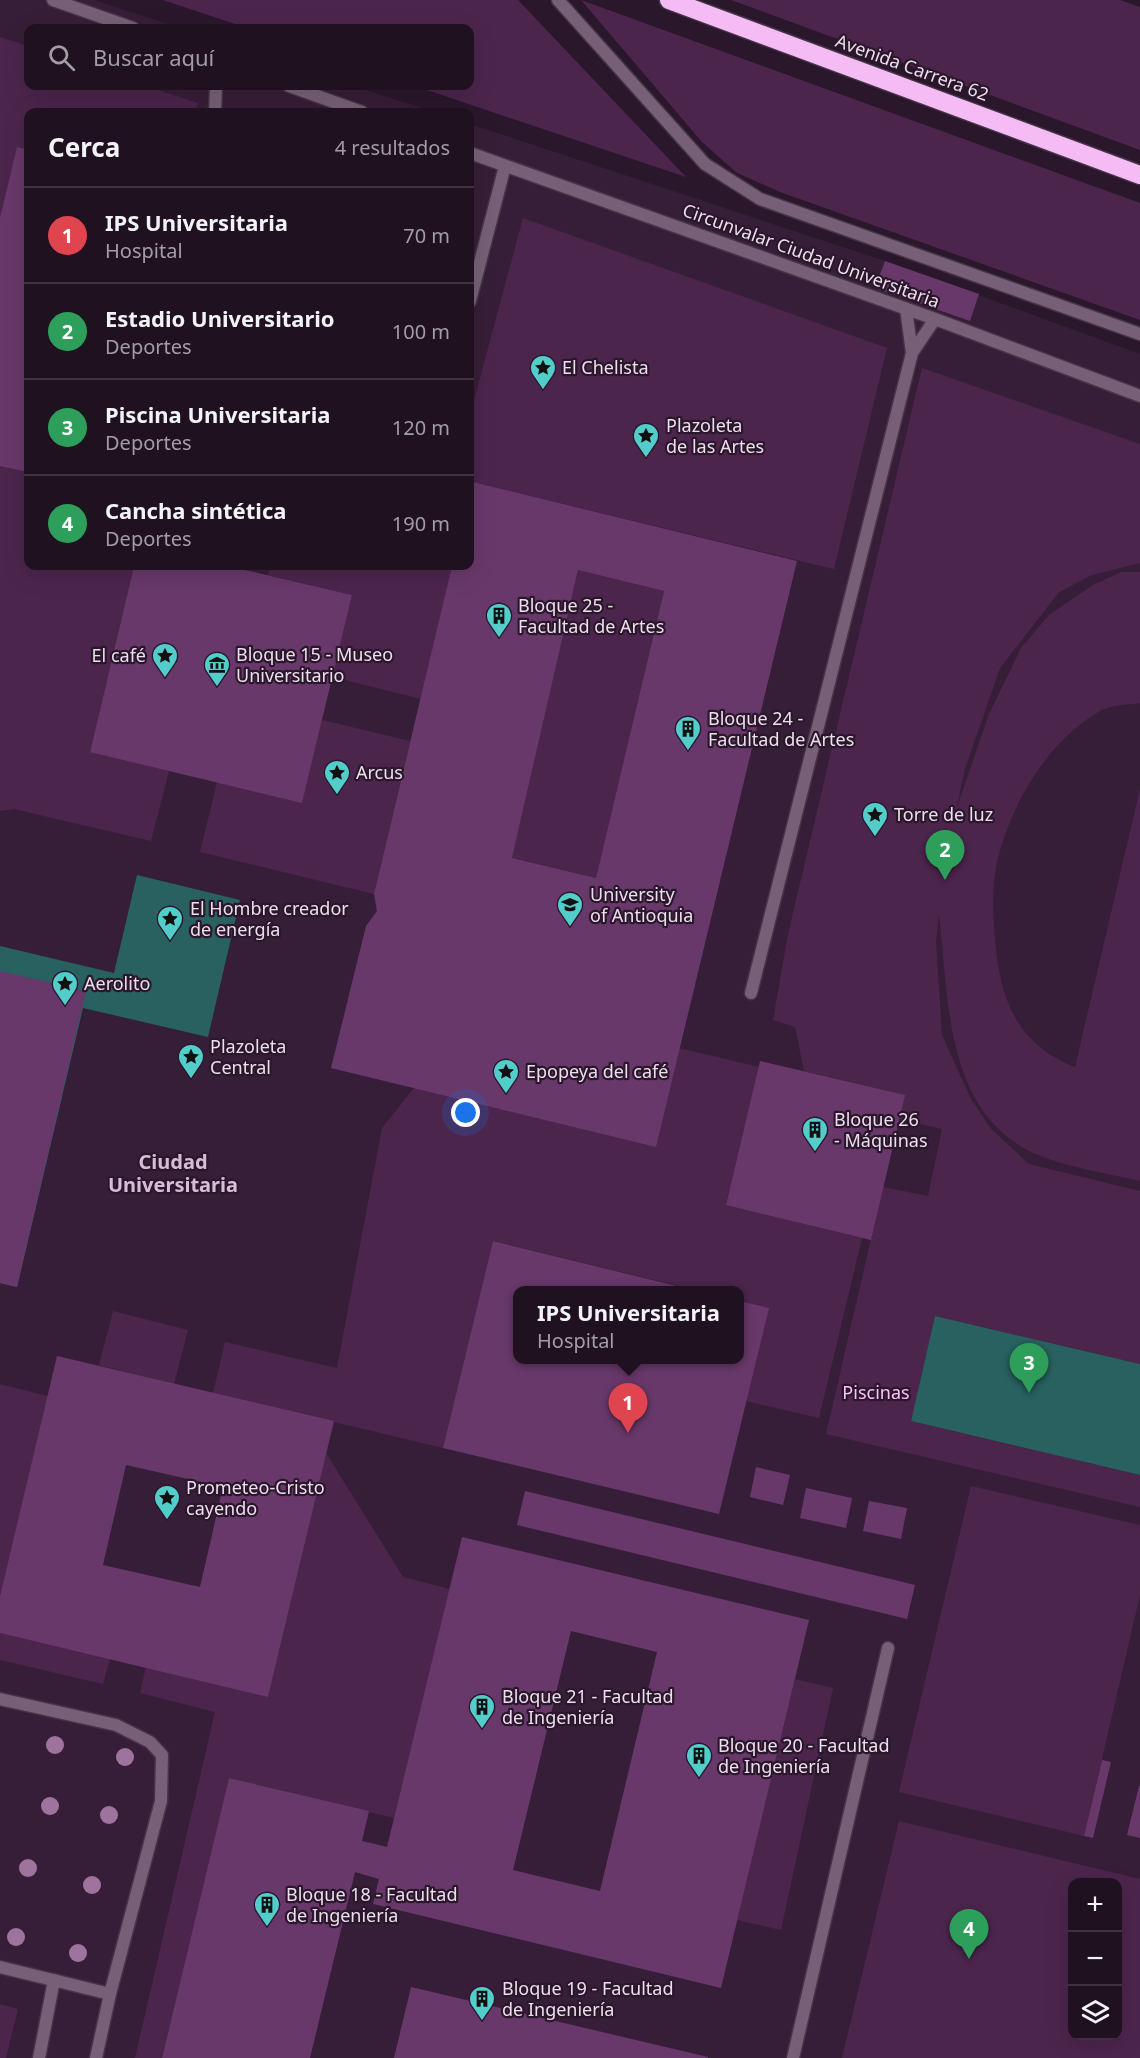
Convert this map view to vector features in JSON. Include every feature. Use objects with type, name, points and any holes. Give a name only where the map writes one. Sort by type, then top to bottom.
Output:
[{"type":"highway","name":"Avenida Carrera 62","points":[[669,0],[1140,175]]},
{"type":"lane","points":[[53,0],[122,24]]},
{"type":"lane","points":[[558,0],[705,164],[730,182],[760,199],[1140,334]]},
{"type":"lane","points":[[215,108],[216,90]]},
{"type":"lane","points":[[300,90],[351,108]]},
{"type":"lane","name":"Circunvalar Ciudad Universitaria","points":[[474,154],[935,319],[1140,396]]},
{"type":"lane","points":[[474,286],[505,166]]},
{"type":"lane","points":[[906,309],[912,353]]},
{"type":"lane","points":[[751,993],[912,353],[935,319]]},
{"type":"lane","points":[[793,2058],[888,1648]]},
{"type":"lane","points":[[0,1699],[116,1725],[150,1742],[162,1755],[161,1801],[110,1994],[96,2058]]},
{"type":"lane","points":[[0,1967],[110,1994]]},
{"type":"lane","points":[[39,2058],[54,1980]]},
{"type":"shaded area","name":"University of Antioquia","points":[[0,0],[94,0],[168,24],[24,24],[24,90],[366,90],[422,108],[24,108],[24,570],[474,570],[474,125],[885,261],[1140,354],[1140,2058],[0,2058]]},
{"type":"shaded area","points":[[137,875],[240,900],[208,1037],[83,1008],[17,1287],[0,1283],[0,946],[114,973]]},
{"type":"shaded area","points":[[935,1316],[1140,1364],[1140,1475],[911,1421]]},
{"type":"green space","points":[[163,0],[518,0],[686,177],[427,90],[474,90],[474,24],[235,24]]},
{"type":"green space","points":[[581,0],[1140,203],[1140,320],[780,192],[737,173],[702,142]]},
{"type":"green space","points":[[731,0],[1120,0],[1140,7],[1140,150]]},
{"type":"green space","points":[[0,37],[24,45],[24,90],[158,90],[198,103],[196,108],[24,108],[24,570],[133,570],[90,751],[169,771],[151,841],[14,809],[0,811]]},
{"type":"green space","points":[[523,218],[887,348],[834,569],[474,482],[474,400]]},
{"type":"green space","name":"Piscinas","points":[[922,368],[1140,444],[1140,563],[1092,575],[1059,592],[1000,668],[965,769],[956,810],[989,714],[1021,648],[1049,615],[1093,585],[1121,572],[1140,572],[1140,703],[1114,706],[1100,711],[1064,739],[1049,756],[1023,795],[1004,837],[994,878],[993,899],[997,962],[1001,982],[1015,1017],[1039,1046],[1075,1067],[1140,789],[1140,1181],[1075,1167],[1038,1155],[1007,1137],[984,1112],[968,1084],[957,1051],[945,982],[939,914],[936,942],[942,1035],[970,1097],[990,1128],[1029,1164],[1140,1191],[1140,1364],[935,1316],[911,1421],[1140,1475],[1140,1507],[826,1434],[883,1187],[928,1196],[942,1129],[899,1119],[904,1095],[804,1071],[795,1027],[773,1020],[788,934]]},
{"type":"green space","points":[[269,570],[451,570],[421,699],[332,677],[352,595],[268,575]]},
{"type":"green space","points":[[578,570],[664,591],[596,878],[512,858]]},
{"type":"green space","points":[[322,720],[410,741],[374,894],[200,852],[217,782],[302,802]]},
{"type":"green space","points":[[679,1048],[759,1067],[726,1204],[862,1238],[819,1418],[746,1401],[768,1308],[744,1302],[744,1286],[679,1286],[493,1241],[443,1448],[213,1393],[225,1342],[337,1368],[382,1128],[414,1088]]},
{"type":"green space","points":[[113,1311],[188,1330],[174,1384],[99,1365]]},
{"type":"green space","points":[[0,1384],[48,1396],[0,1596]]},
{"type":"green space","points":[[326,1453],[403,1577],[450,1589],[394,1818],[229,1778],[162,2058],[135,2058],[215,1712],[140,1693],[146,1667],[268,1697]]},
{"type":"green space","points":[[971,1486],[1140,1525],[1140,1595],[1084,1836],[899,1792]]},
{"type":"green space","points":[[0,1633],[110,1659],[103,1684],[0,1660]]},
{"type":"green space","points":[[795,1679],[833,1688],[781,1930],[737,1920]]},
{"type":"green space","points":[[899,1821],[1140,1879],[1140,2058],[842,2058]]},
{"type":"green space","points":[[0,2004],[18,2009],[6,2058],[0,2058]]},
{"type":"building","points":[[17,147],[24,149],[24,471],[0,466],[0,218]]},
{"type":"building","points":[[885,261],[979,294],[970,321],[875,288]]},
{"type":"building","points":[[474,482],[797,561],[656,1147],[331,1068],[366,926],[377,911],[374,894],[451,570],[474,570]],"holes":[[[578,570],[664,591],[596,878],[512,858]]]},
{"type":"building","name":"Bloque 15 - Museo Universitario","points":[[133,570],[245,570],[352,595],[302,803],[90,752]]},
{"type":"building","points":[[0,971],[86,991],[17,1287],[0,1283]]},
{"type":"building","name":"Bloque 26 - Máquinas","points":[[760,1061],[905,1095],[871,1240],[726,1205]]},
{"type":"building","points":[[493,1241],[677,1286],[513,1286],[513,1364],[744,1364],[744,1302],[769,1308],[719,1514],[443,1448]]},
{"type":"building","points":[[57,1356],[334,1421],[268,1697],[0,1633],[0,1596]],"holes":[[[126,1465],[223,1487],[200,1587],[103,1565]]]},
{"type":"building","points":[[756,1467],[790,1475],[783,1505],[750,1497]]},
{"type":"building","points":[[806,1488],[852,1498],[846,1528],[800,1518]]},
{"type":"building","points":[[525,1491],[915,1585],[907,1619],[517,1525]]},
{"type":"building","points":[[869,1501],[907,1508],[901,1539],[863,1531]]},
{"type":"building","points":[[462,1537],[809,1620],[721,1988],[373,1904],[379,1879],[355,1872],[310,2058],[162,2058],[229,1778],[369,1811],[362,1841],[387,1847]],"holes":[[[571,1631],[657,1652],[600,1891],[513,1870]]]},
{"type":"building","points":[[1102,1760],[1111,1762],[1093,1838],[1084,1836]]},
{"type":"building","points":[[1140,1786],[1140,1838],[1127,1835]]},
{"type":"building","name":"Bloque 19 - Facultad de Ingeniería","points":[[411,1987],[708,2057],[708,2058],[394,2058]]},
{"type":"place","name":"El Chelista","points":[[543,391]]},
{"type":"place","name":"Plazoleta de las Artes","points":[[646,459]]},
{"type":"place","name":"Bloque 25 - Facultad de Artes","points":[[499,639]]},
{"type":"place","name":"El café","points":[[165,679]]},
{"type":"place","name":"Bloque 15 - Museo Universitario","points":[[217,688]]},
{"type":"place","name":"Bloque 24 - Facultad de Artes","points":[[688,752]]},
{"type":"place","name":"Arcus","points":[[337,796]]},
{"type":"place","name":"Torre de luz","points":[[875,838]]},
{"type":"place","name":"Estadio Universitario","points":[[945,880]]},
{"type":"place","name":"University of Antioquia","points":[[570,928]]},
{"type":"place","name":"El Hombre creador de energía","points":[[170,942]]},
{"type":"place","name":"Aerolito","points":[[65,1007]]},
{"type":"place","name":"Plazoleta Central","points":[[191,1080]]},
{"type":"place","name":"Epopeya del café","points":[[506,1095]]},
{"type":"place","name":"Bloque 26 - Máquinas","points":[[815,1153]]},
{"type":"place","name":"Piscina Universitaria","points":[[1029,1393]]},
{"type":"place","name":"IPS Universitaria","points":[[628,1433]]},
{"type":"place","name":"Prometeo-Cristo cayendo","points":[[167,1521]]},
{"type":"place","name":"Bloque 21 - Facultad de Ingeniería","points":[[482,1730]]},
{"type":"place","name":"Bloque 20 - Facultad de Ingeniería","points":[[699,1779]]},
{"type":"place","name":"Bloque 18 - Facultad de Ingeniería","points":[[267,1928]]},
{"type":"place","name":"Cancha sintética","points":[[969,1959]]},
{"type":"place","name":"Bloque 19 - Facultad de Ingeniería","points":[[482,2022]]},
{"type":"district","name":"Ciudad Universitaria","points":[[173,1174]]}]
